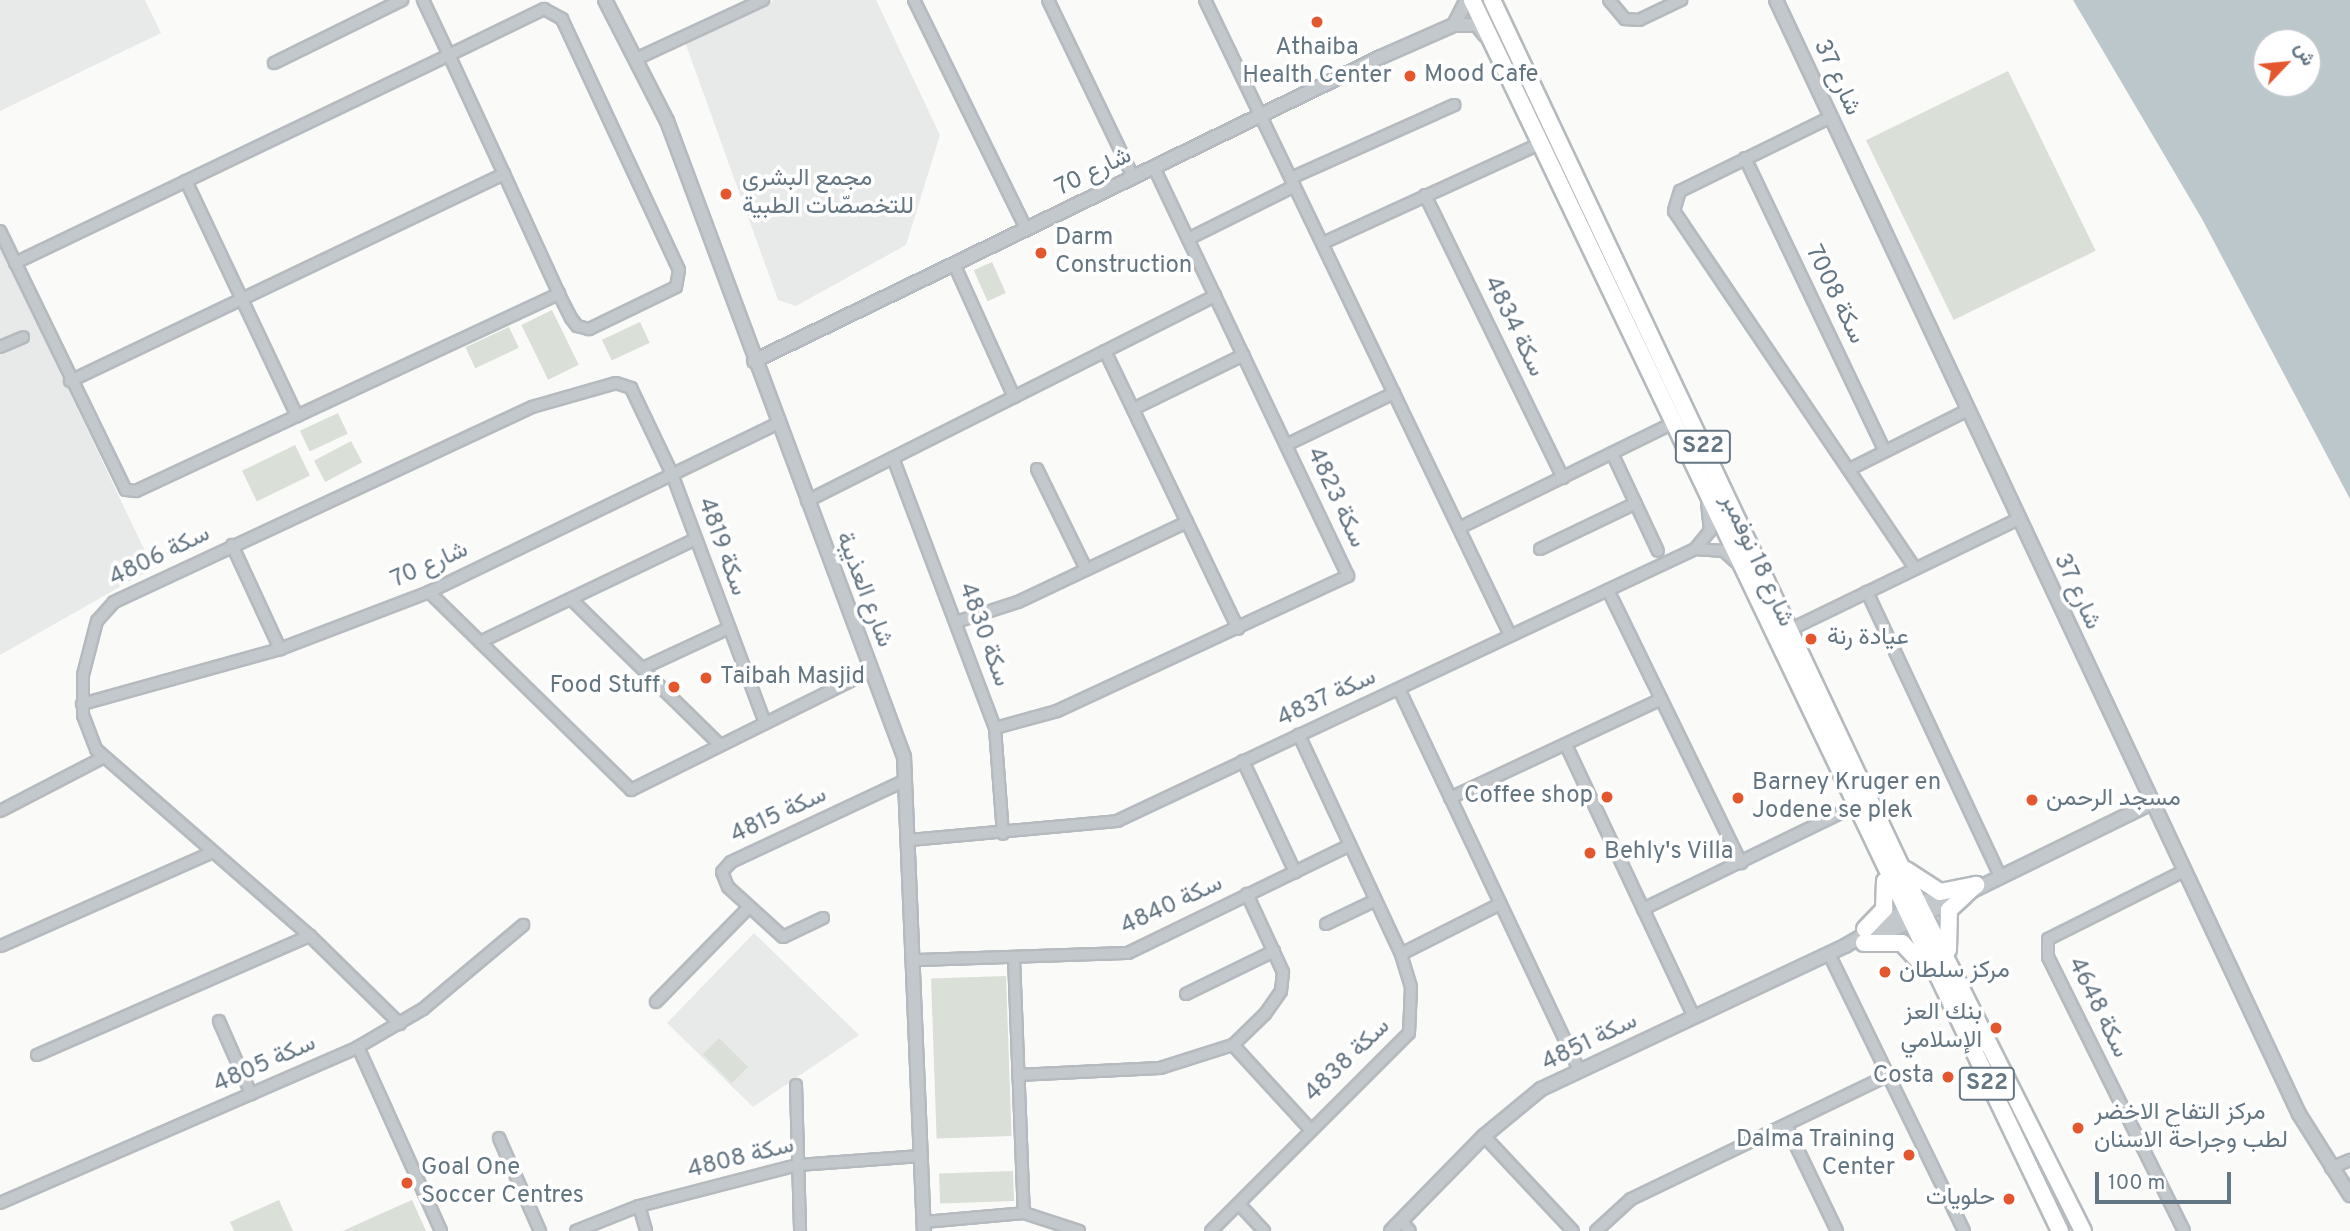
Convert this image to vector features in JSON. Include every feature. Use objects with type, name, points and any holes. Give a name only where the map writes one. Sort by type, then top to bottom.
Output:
[{"type":"main road","name":"شارع 18 نوفمبر","points":[[1470,0],[1541,143],[1943,997],[2060,1231]]},
{"type":"main road","name":"شارع 18 نوفمبر","points":[[1492,0],[1921,910],[2083,1231]]},
{"type":"main road","points":[[1872,846],[1886,902],[1865,936],[1902,943],[1943,997]]},
{"type":"main road","points":[[1897,858],[1912,878],[1940,892],[1971,888]]},
{"type":"main road","points":[[1958,985],[1945,922],[1971,888]]},
{"type":"street","points":[[274,63],[402,0]]},
{"type":"street","points":[[15,263],[449,55],[544,9],[558,13],[681,277],[669,291],[589,329],[577,326],[559,294],[449,55],[423,0]]},
{"type":"street","name":"شارع العذيبة","points":[[605,0],[638,58],[904,757],[916,960],[924,1226]]},
{"type":"street","points":[[638,58],[763,0]]},
{"type":"street","points":[[914,0],[1026,229]]},
{"type":"street","points":[[1048,0],[1133,177]]},
{"type":"street","points":[[1205,0],[1510,635]]},
{"type":"street","points":[[1454,25],[1470,0]]},
{"type":"street","points":[[1609,0],[1625,19],[1639,20],[1681,0]]},
{"type":"street","name":"شارع 37","points":[[1776,0],[2299,1114],[2350,1195]]},
{"type":"street","points":[[1454,25],[1477,25],[1496,50]]},
{"type":"street","name":"شارع 70","points":[[754,361],[1261,115],[1454,25]]},
{"type":"street","points":[[1188,239],[1293,182],[1454,105]]},
{"type":"street","points":[[1831,117],[1680,191],[1672,201],[1915,568]]},
{"type":"street","points":[[1323,243],[1541,143]]},
{"type":"street","name":"سكة 7008","points":[[1745,158],[1885,451]]},
{"type":"street","name":"سكة 4823","points":[[995,728],[1057,711],[1348,576],[1154,167]]},
{"type":"street","points":[[70,381],[504,174]]},
{"type":"street","points":[[186,181],[297,416]]},
{"type":"street","name":"سكة 4834","points":[[1424,195],[1563,478]]},
{"type":"street","points":[[0,231],[70,381],[126,490],[136,491],[559,294]]},
{"type":"street","points":[[954,264],[1014,397]]},
{"type":"street","points":[[807,500],[1215,296]]},
{"type":"street","points":[[0,347],[23,337]]},
{"type":"street","points":[[1105,351],[1238,629]]},
{"type":"street","points":[[1133,409],[1243,355]]},
{"type":"street","name":"سكة 4806","points":[[400,1024],[310,936],[103,757],[86,733],[82,704],[87,654],[103,611],[232,545],[532,407],[598,385],[631,388]]},
{"type":"street","name":"سكة 4819","points":[[631,388],[672,474],[765,723]]},
{"type":"street","points":[[1286,445],[1394,393]]},
{"type":"street","points":[[1850,469],[1968,410]]},
{"type":"street","name":"شارع 70","points":[[82,704],[280,649],[429,592],[778,423]]},
{"type":"street","points":[[1459,528],[1673,423]]},
{"type":"street","points":[[1612,453],[1658,551]]},
{"type":"street","name":"سكة 4830","points":[[893,457],[995,728],[1003,834]]},
{"type":"street","points":[[1037,468],[1087,569]]},
{"type":"street","points":[[1695,549],[1710,531],[1704,491]]},
{"type":"street","points":[[1540,549],[1636,503]]},
{"type":"street","points":[[1789,630],[2019,519]]},
{"type":"street","points":[[956,622],[1087,569],[1187,522]]},
{"type":"street","points":[[480,642],[696,539]]},
{"type":"street","points":[[232,545],[280,649]]},
{"type":"street","points":[[1695,549],[1724,551],[1741,567]]},
{"type":"street","name":"سكة 4837","points":[[909,840],[1003,834],[1117,821],[1695,549]]},
{"type":"street","points":[[1608,590],[1741,863]]},
{"type":"street","points":[[429,592],[631,790],[871,671]]},
{"type":"street","points":[[1867,592],[1999,874]]},
{"type":"street","points":[[571,599],[720,745]]},
{"type":"street","points":[[643,668],[729,628]]},
{"type":"street","points":[[1399,689],[1579,1069]]},
{"type":"street","points":[[1450,798],[1661,699]]},
{"type":"street","name":"سكة 4838","points":[[1212,1231],[1309,1128],[1409,1033],[1411,987],[1401,954],[1298,735]]},
{"type":"street","points":[[1566,745],[1694,1017]]},
{"type":"street","points":[[0,811],[103,757]]},
{"type":"street","points":[[1243,761],[1295,872]]},
{"type":"street","name":"سكة 4815","points":[[823,918],[790,939],[749,907],[723,880],[725,867],[906,780]]},
{"type":"street","name":"سكة 4851","points":[[1391,1231],[1405,1226],[1484,1136],[1541,1089],[2152,803]]},
{"type":"street","points":[[1643,909],[1853,807]]},
{"type":"street","name":"سكة 4840","points":[[916,960],[1128,953],[1350,845]]},
{"type":"street","points":[[1,946],[211,853]]},
{"type":"street","name":"سكة 4648","points":[[2184,871],[2048,939],[2048,957],[2184,1231]]},
{"type":"street","points":[[1018,1075],[1160,1068],[1233,1045],[1281,991],[1283,972],[1247,894]]},
{"type":"street","points":[[1326,924],[1376,900]]},
{"type":"street","points":[[1401,954],[1500,904]]},
{"type":"street","points":[[656,1002],[749,907]]},
{"type":"street","name":"سكة 4805","points":[[0,1203],[358,1047],[400,1024],[523,925]]},
{"type":"street","points":[[37,1055],[310,936]]},
{"type":"street","points":[[1186,995],[1274,951]]},
{"type":"street","points":[[1829,954],[1964,1231]]},
{"type":"street","points":[[1014,958],[1024,1213]]},
{"type":"street","points":[[219,1021],[251,1094]]},
{"type":"street","points":[[1233,1045],[1309,1128]]},
{"type":"street","points":[[358,1047],[441,1231]]},
{"type":"street","points":[[1596,1231],[1631,1199],[1887,1076]]},
{"type":"street","points":[[796,1086],[800,1231]]},
{"type":"street","points":[[1786,1125],[1837,1231]]},
{"type":"street","points":[[1484,1136],[1573,1231]]},
{"type":"street","points":[[499,1138],[540,1231]]},
{"type":"street","name":"سكة 4808","points":[[576,1231],[639,1206],[798,1165],[921,1156]]},
{"type":"street","points":[[2331,1168],[2350,1160]]},
{"type":"street","points":[[1239,1204],[1264,1231]]},
{"type":"street","points":[[639,1206],[646,1231]]},
{"type":"street","points":[[924,1226],[1024,1213],[1079,1231]]},
{"type":"shaded area","points":[[0,0],[145,0],[161,33],[0,111]]},
{"type":"shaded area","points":[[774,0],[876,0],[940,135],[906,245],[796,306],[778,300],[685,42]]},
{"type":"shaded area","points":[[2073,0],[2350,0],[2350,499],[2202,219]]},
{"type":"shaded area","points":[[2008,71],[2096,251],[1954,320],[1866,140]]},
{"type":"shaded area","points":[[0,246],[153,568],[0,655]]},
{"type":"shaded area","points":[[992,262],[1006,293],[988,301],[974,270]]},
{"type":"shaded area","points":[[552,310],[579,365],[548,380],[521,325]]},
{"type":"shaded area","points":[[640,322],[650,343],[612,361],[602,340]]},
{"type":"shaded area","points":[[509,327],[519,348],[475,368],[465,347]]},
{"type":"shaded area","points":[[338,413],[348,434],[310,452],[300,431]]},
{"type":"shaded area","points":[[351,441],[362,462],[325,482],[314,461]]},
{"type":"shaded area","points":[[295,445],[310,476],[257,501],[242,471]]},
{"type":"shaded area","points":[[754,933],[859,1035],[753,1107],[667,1023]]},
{"type":"shaded area","points":[[1006,976],[1012,1136],[937,1139],[931,979]]},
{"type":"shaded area","points":[[719,1038],[748,1067],[732,1083],[703,1054]]},
{"type":"shaded area","points":[[1013,1171],[1014,1201],[940,1204],[939,1174]]},
{"type":"shaded area","points":[[279,1200],[293,1231],[234,1231],[230,1222]]},
{"type":"shaded area","points":[[412,1200],[426,1231],[343,1231],[378,1215]]},
{"type":"place","name":"Athaiba Health Center","points":[[1317,22]]},
{"type":"place","name":"Mood Cafe","points":[[1410,76]]},
{"type":"place","name":"مجمع البشرى للتخصصّات الطبية","points":[[726,194]]},
{"type":"place","name":"Darm Construction","points":[[1041,253]]},
{"type":"place","name":"عيادة رنة","points":[[1811,639]]},
{"type":"place","name":"Taibah Masjid","points":[[706,678]]},
{"type":"place","name":"Food Stuff","points":[[674,687]]},
{"type":"place","name":"Coffee shop","points":[[1607,797]]},
{"type":"place","name":"Barney Kruger en Jodene se plek","points":[[1738,798]]},
{"type":"place","name":"مسجد الرحمن","points":[[2032,800]]},
{"type":"place","name":"Behly's Villa","points":[[1590,853]]},
{"type":"place","name":"مركز سلطان","points":[[1885,972]]},
{"type":"place","name":"بنك العز الإسلامي","points":[[1996,1028]]},
{"type":"place","name":"Costa","points":[[1948,1077]]},
{"type":"place","name":"مركز التفاح الاخضر لطب وجراحة الاسنان","points":[[2078,1128]]},
{"type":"place","name":"Dalma Training Center","points":[[1909,1155]]},
{"type":"place","name":"Goal One Soccer Centres","points":[[407,1183]]},
{"type":"place","name":"حلويات","points":[[2009,1199]]}]
